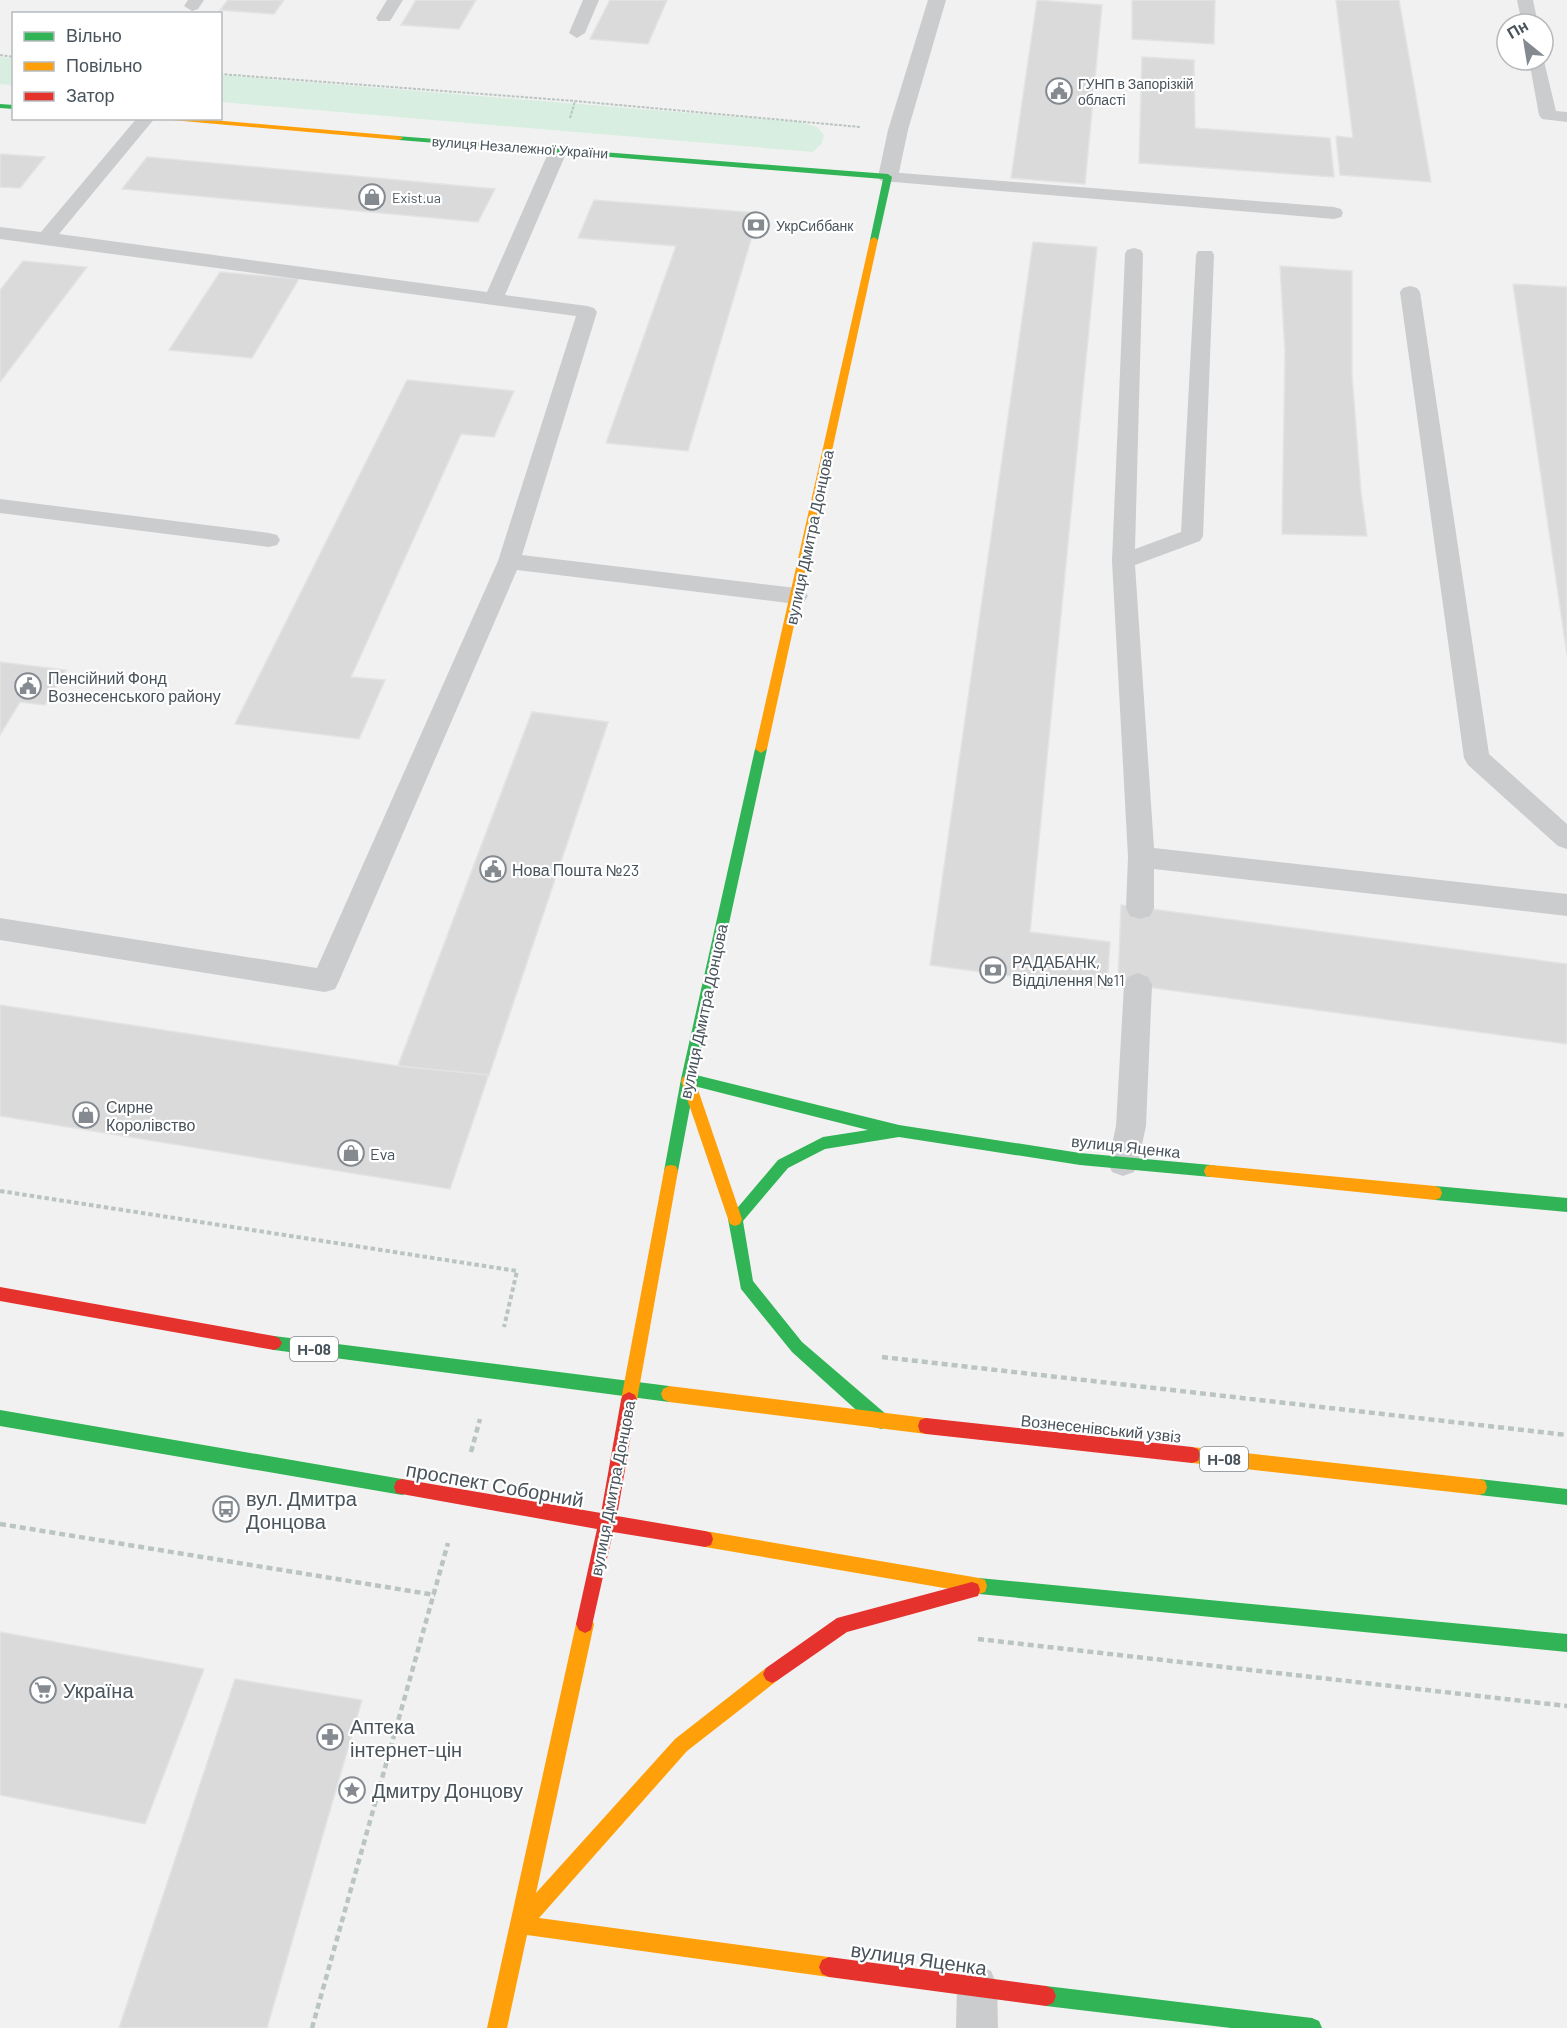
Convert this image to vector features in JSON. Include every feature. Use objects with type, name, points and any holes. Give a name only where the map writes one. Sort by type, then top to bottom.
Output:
[{"type":"street","name":"вулиця Дмитра Донцова","points":[[497,2028],[607,1523],[688,1079],[898,130],[936,0]]},
{"type":"street","name":"вулиця Незалежної України","points":[[179,120],[888,177]]},
{"type":"street","name":"вулиця Яценка","points":[[688,1079],[899,1131],[1123,1163],[1567,1204]]},
{"type":"street","points":[[688,1079],[735,1219],[746,1284],[797,1347],[882,1421]]},
{"type":"street","points":[[735,1219],[783,1164],[823,1143],[899,1131]]},
{"type":"street","name":"Н-08","points":[[0,1294],[301,1348],[882,1421]]},
{"type":"street","name":"проспект Соборний","points":[[0,1418],[984,1587]]},
{"type":"street","name":"Вознесенівський узвіз","points":[[882,1421],[1567,1497]]},
{"type":"street","points":[[520,1924],[681,1745],[765,1679],[843,1624],[984,1587],[1567,1643]]},
{"type":"street","name":"вулиця Яценка","points":[[520,1924],[1173,2013],[1312,2028]]},
{"type":"lane","points":[[384,18],[395,0]]},
{"type":"lane","points":[[577,33],[591,0]]},
{"type":"lane","points":[[1539,72],[1548,115],[1567,117]]},
{"type":"lane","points":[[46,238],[145,120]]},
{"type":"lane","points":[[494,299],[560,149]]},
{"type":"lane","points":[[888,177],[1334,213]]},
{"type":"lane","points":[[0,233],[587,312],[509,561],[325,981],[0,929]]},
{"type":"lane","points":[[1134,254],[1123,561],[1141,857],[1140,908]]},
{"type":"lane","points":[[1123,561],[1192,536],[1205,255]]},
{"type":"lane","points":[[1410,292],[1477,758],[1567,839]]},
{"type":"lane","points":[[0,506],[269,540]]},
{"type":"lane","points":[[509,561],[796,596]]},
{"type":"lane","points":[[1141,857],[1567,906]]},
{"type":"lane","points":[[1123,1163],[1131,1126],[1138,985]]},
{"type":"lane","points":[[977,1985],[977,2028]]},
{"type":"path","points":[[222,74],[575,101],[898,130]]},
{"type":"path","points":[[0,1191],[517,1271],[435,1595],[312,2028]]},
{"type":"path","points":[[880,1356],[1567,1436]]},
{"type":"path","points":[[0,1524],[435,1595]]},
{"type":"path","points":[[973,1639],[1567,1706]]},
{"type":"green space","points":[[0,57],[12,58],[12,85],[0,84]]},
{"type":"green space","points":[[222,75],[800,122],[817,127],[824,135],[822,143],[813,152],[222,102]]},
{"type":"building","points":[[228,0],[284,0],[274,14],[220,10]]},
{"type":"building","points":[[416,0],[476,0],[459,29],[401,25]]},
{"type":"building","points":[[610,0],[667,0],[648,44],[590,39]]},
{"type":"building","name":"ГУНП в Запорізкій області","points":[[1037,0],[1102,5],[1085,184],[1011,178]]},
{"type":"building","points":[[1132,0],[1215,0],[1214,44],[1132,39]]},
{"type":"building","points":[[1336,0],[1399,0],[1431,182],[1340,175],[1336,136],[1353,138]]},
{"type":"building","points":[[1142,57],[1194,60],[1195,128],[1330,138],[1334,177],[1139,163]]},
{"type":"building","points":[[0,154],[45,157],[20,188],[0,187]]},
{"type":"building","points":[[147,157],[495,189],[478,222],[122,189]]},
{"type":"building","points":[[594,200],[759,213],[688,451],[606,443],[676,246],[578,238]]},
{"type":"building","points":[[1033,242],[1097,247],[1030,932],[1110,942],[1107,989],[930,965]]},
{"type":"building","points":[[23,261],[87,267],[0,382],[0,290]]},
{"type":"building","points":[[1280,266],[1352,271],[1352,375],[1361,492],[1367,536],[1282,534],[1285,352]]},
{"type":"building","points":[[220,272],[299,279],[252,358],[169,350]]},
{"type":"building","points":[[1513,284],[1567,287],[1567,655]]},
{"type":"building","points":[[407,380],[514,391],[494,437],[461,434],[351,677],[385,680],[359,739],[235,724]]},
{"type":"building","name":"Пенсійний Фонд Вознесенського району","points":[[0,662],[66,670],[45,705],[20,702],[0,735]]},
{"type":"building","points":[[532,712],[608,722],[450,1189],[0,1116],[0,1005],[398,1066]]},
{"type":"building","points":[[532,712],[608,722],[489,1075],[398,1066]]},
{"type":"building","points":[[1121,905],[1567,964],[1567,1044],[1118,983]]},
{"type":"building","points":[[0,1632],[204,1669],[145,1824],[0,1795]]},
{"type":"building","points":[[235,1679],[362,1700],[267,2028],[119,2028]]},
{"type":"traffic: fast","points":[[0,106],[12,107]]},
{"type":"traffic: fast","points":[[399,138],[888,177],[874,240]]},
{"type":"traffic: fast","points":[[671,1171],[688,1079],[761,749]]},
{"type":"traffic: fast","points":[[688,1079],[899,1131],[1080,1159],[1211,1171]]},
{"type":"traffic: fast","points":[[881,1421],[797,1347],[746,1284],[735,1219],[783,1164],[823,1143],[899,1131]]},
{"type":"traffic: fast","points":[[1435,1193],[1567,1205]]},
{"type":"traffic: fast","points":[[274,1343],[669,1394]]},
{"type":"traffic: fast","points":[[0,1418],[402,1487]]},
{"type":"traffic: fast","points":[[1479,1487],[1567,1497]]},
{"type":"traffic: fast","points":[[979,1586],[1567,1643]]},
{"type":"traffic: fast","points":[[1046,1996],[1312,2028]]},
{"type":"traffic: slow","points":[[178,120],[399,138]]},
{"type":"traffic: slow","points":[[761,749],[874,240]]},
{"type":"traffic: slow","points":[[688,1081],[735,1219]]},
{"type":"traffic: slow","points":[[629,1400],[671,1171]]},
{"type":"traffic: slow","points":[[1211,1171],[1435,1193]]},
{"type":"traffic: slow","points":[[669,1394],[926,1426]]},
{"type":"traffic: slow","points":[[1192,1455],[1479,1487]]},
{"type":"traffic: slow","points":[[705,1539],[979,1586]]},
{"type":"traffic: slow","points":[[497,2028],[585,1624]]},
{"type":"traffic: slow","points":[[520,1925],[681,1745],[772,1674]]},
{"type":"traffic: slow","points":[[520,1925],[829,1967]]},
{"type":"traffic: jam","points":[[0,1294],[274,1343]]},
{"type":"traffic: jam","points":[[585,1624],[607,1523],[629,1400]]},
{"type":"traffic: jam","points":[[926,1426],[1192,1455]]},
{"type":"traffic: jam","points":[[402,1487],[705,1539]]},
{"type":"traffic: jam","points":[[772,1674],[843,1624],[972,1590]]},
{"type":"traffic: jam","points":[[829,1967],[1046,1996]]},
{"type":"place","name":"ГУНП в Запорізкій області","points":[[1059,91]]},
{"type":"place","name":"Exist.ua","points":[[372,197]]},
{"type":"place","name":"УкрСиббанк","points":[[756,225]]},
{"type":"place","name":"Пенсійний Фонд Вознесенського району","points":[[28,686]]},
{"type":"place","name":"Нова Пошта №23","points":[[493,869]]},
{"type":"place","name":"РАДАБАНК, Відділення №11","points":[[993,970]]},
{"type":"place","name":"Сирне Королівство","points":[[86,1115]]},
{"type":"place","name":"Eva","points":[[351,1153]]},
{"type":"place","name":"вул. Дмитра Донцова","points":[[226,1509]]},
{"type":"place","name":"Україна","points":[[43,1690]]},
{"type":"place","name":"Аптека інтернет-цін","points":[[330,1737]]},
{"type":"place","name":"Дмитру Донцову","points":[[352,1790]]}]
